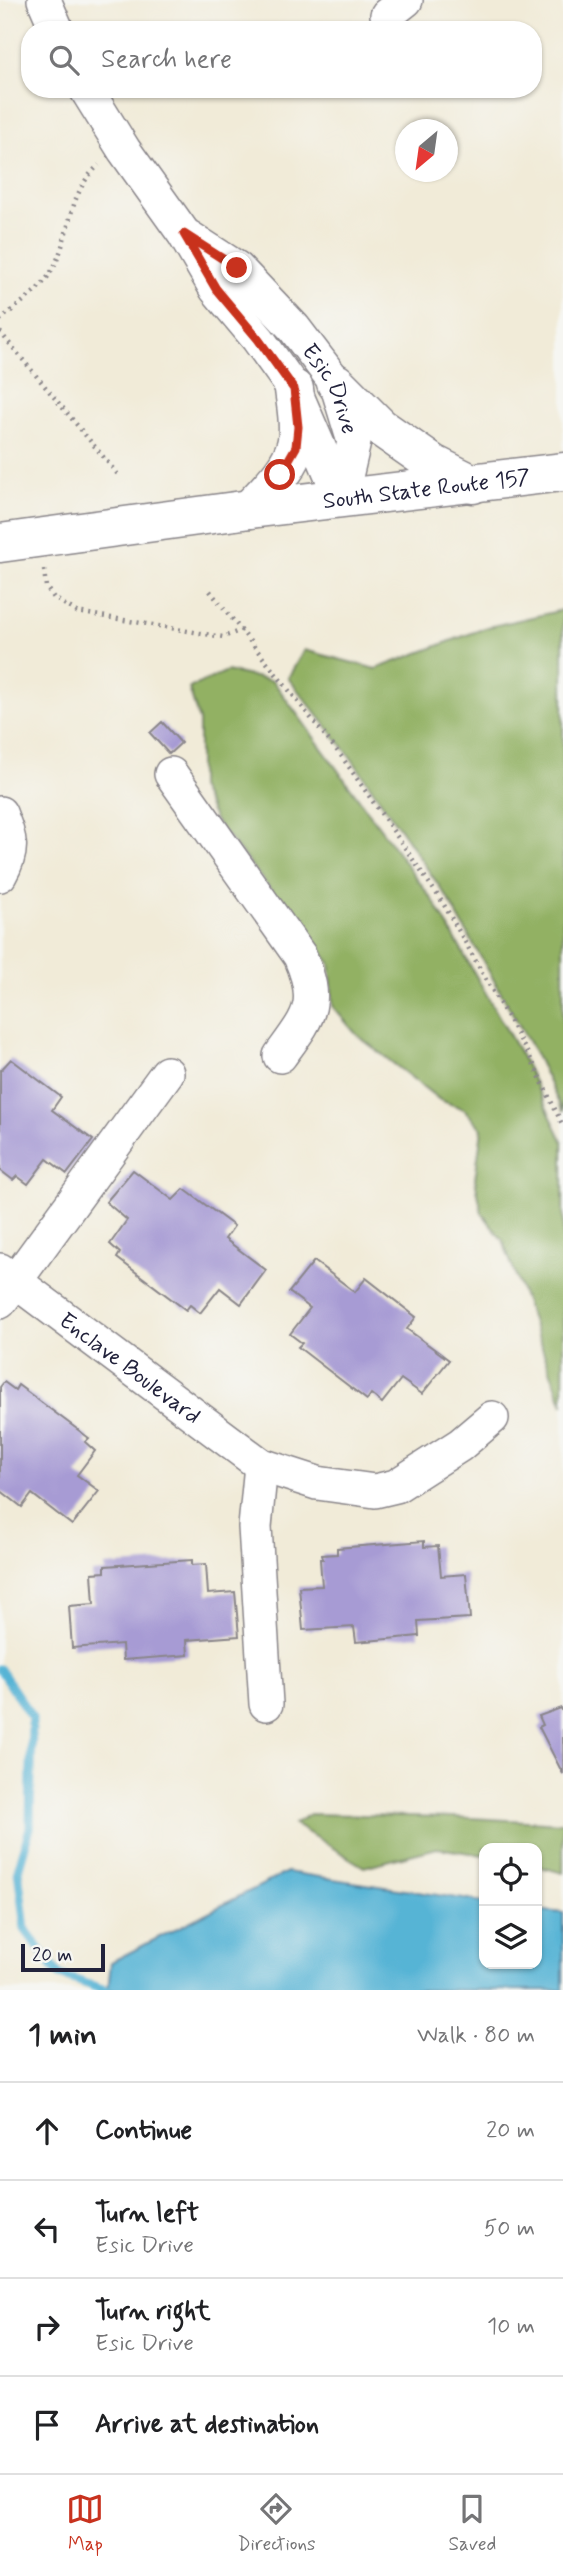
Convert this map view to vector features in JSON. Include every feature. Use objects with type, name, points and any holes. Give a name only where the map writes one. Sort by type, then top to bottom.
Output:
[{"type":"main road","points":[[336,383],[380,427],[433,464],[473,484]]},
{"type":"main road","points":[[250,509],[280,475],[296,447],[298,427],[294,389]]},
{"type":"main road","name":"South State Route 157","points":[[0,542],[563,472]]},
{"type":"street","points":[[44,0],[53,21]]},
{"type":"street","name":"Esic Drive","points":[[92,98],[124,150],[184,234],[216,289],[258,339],[294,389],[341,498]]},
{"type":"street","name":"Esic Drive","points":[[184,234],[237,268],[294,328],[336,383],[354,442],[341,498]]},
{"type":"street","points":[[171,774],[300,956],[310,978],[312,999],[306,1020],[280,1056]]},
{"type":"street","points":[[0,813],[8,835],[9,859],[0,875]]},
{"type":"street","points":[[5,1284],[167,1073]]},
{"type":"street","name":"Enclave Boulevard","points":[[5,1284],[261,1465],[317,1483],[375,1491],[396,1486],[460,1445],[492,1418]]},
{"type":"street","points":[[261,1465],[255,1527],[266,1704]]},
{"type":"path","points":[[0,320],[44,282],[53,270],[75,200],[85,179],[98,166],[124,150]]},
{"type":"path","points":[[0,332],[120,477]]},
{"type":"path","points":[[39,537],[47,587],[54,598],[77,612],[223,637],[242,630]]},
{"type":"path","points":[[210,592],[342,757],[443,903],[531,1059],[563,1126]]},
{"type":"green space","points":[[563,610],[563,1112],[536,1055],[448,899],[347,752],[288,678],[304,650],[376,669],[488,627]]},
{"type":"green space","points":[[227,671],[273,681],[436,905],[523,1059],[563,1142],[563,1405],[503,1241],[482,1213],[475,1179],[482,1129],[464,1109],[440,1100],[356,1034],[333,1007],[330,963],[216,822],[199,787],[199,721],[189,688]]},
{"type":"green space","points":[[310,1814],[563,1823],[563,1873],[542,1867],[542,1843],[479,1843],[479,1854],[437,1848],[364,1867],[294,1824]]},
{"type":"water","points":[[287,1872],[479,1901],[479,1969],[542,1969],[542,1911],[563,1913],[563,1990],[108,1990],[111,1962]]},
{"type":"building","points":[[162,722],[181,743],[169,754],[150,733]]},
{"type":"building","points":[[11,1059],[61,1097],[52,1110],[93,1140],[67,1174],[47,1159],[28,1184],[17,1176],[13,1180],[0,1170],[0,1071]]},
{"type":"building","points":[[133,1170],[173,1200],[184,1189],[234,1226],[225,1239],[266,1270],[241,1304],[220,1288],[200,1313],[190,1305],[186,1310],[117,1258],[120,1253],[110,1244],[127,1220],[106,1202]]},
{"type":"building","points":[[314,1261],[355,1292],[366,1278],[416,1317],[407,1329],[449,1360],[422,1394],[401,1379],[382,1403],[371,1394],[367,1400],[298,1347],[302,1343],[290,1334],[310,1308],[289,1292]]},
{"type":"building","points":[[4,1382],[15,1390],[18,1385],[89,1438],[85,1442],[95,1451],[77,1475],[99,1491],[72,1525],[32,1494],[22,1507],[0,1490],[0,1387]]},
{"type":"building","points":[[424,1541],[424,1547],[438,1546],[441,1576],[466,1574],[470,1618],[418,1621],[419,1636],[356,1642],[354,1627],[303,1630],[299,1587],[322,1586],[322,1555],[337,1554],[337,1548]]},
{"type":"building","points":[[192,1560],[192,1565],[206,1564],[208,1594],[235,1592],[239,1636],[187,1640],[188,1655],[123,1660],[122,1644],[72,1648],[69,1606],[94,1604],[92,1573],[105,1572],[105,1566]]},
{"type":"building","points":[[561,1708],[563,1774],[539,1727],[543,1725],[539,1716]]},
{"type":"waterway","points":[[0,1669],[32,1718],[30,1828],[18,1870],[25,1929],[59,1975],[106,1990]]},
{"type":"route","points":[[237,268],[184,234],[216,289],[258,339],[294,389],[298,427],[296,447],[280,475]]}]
